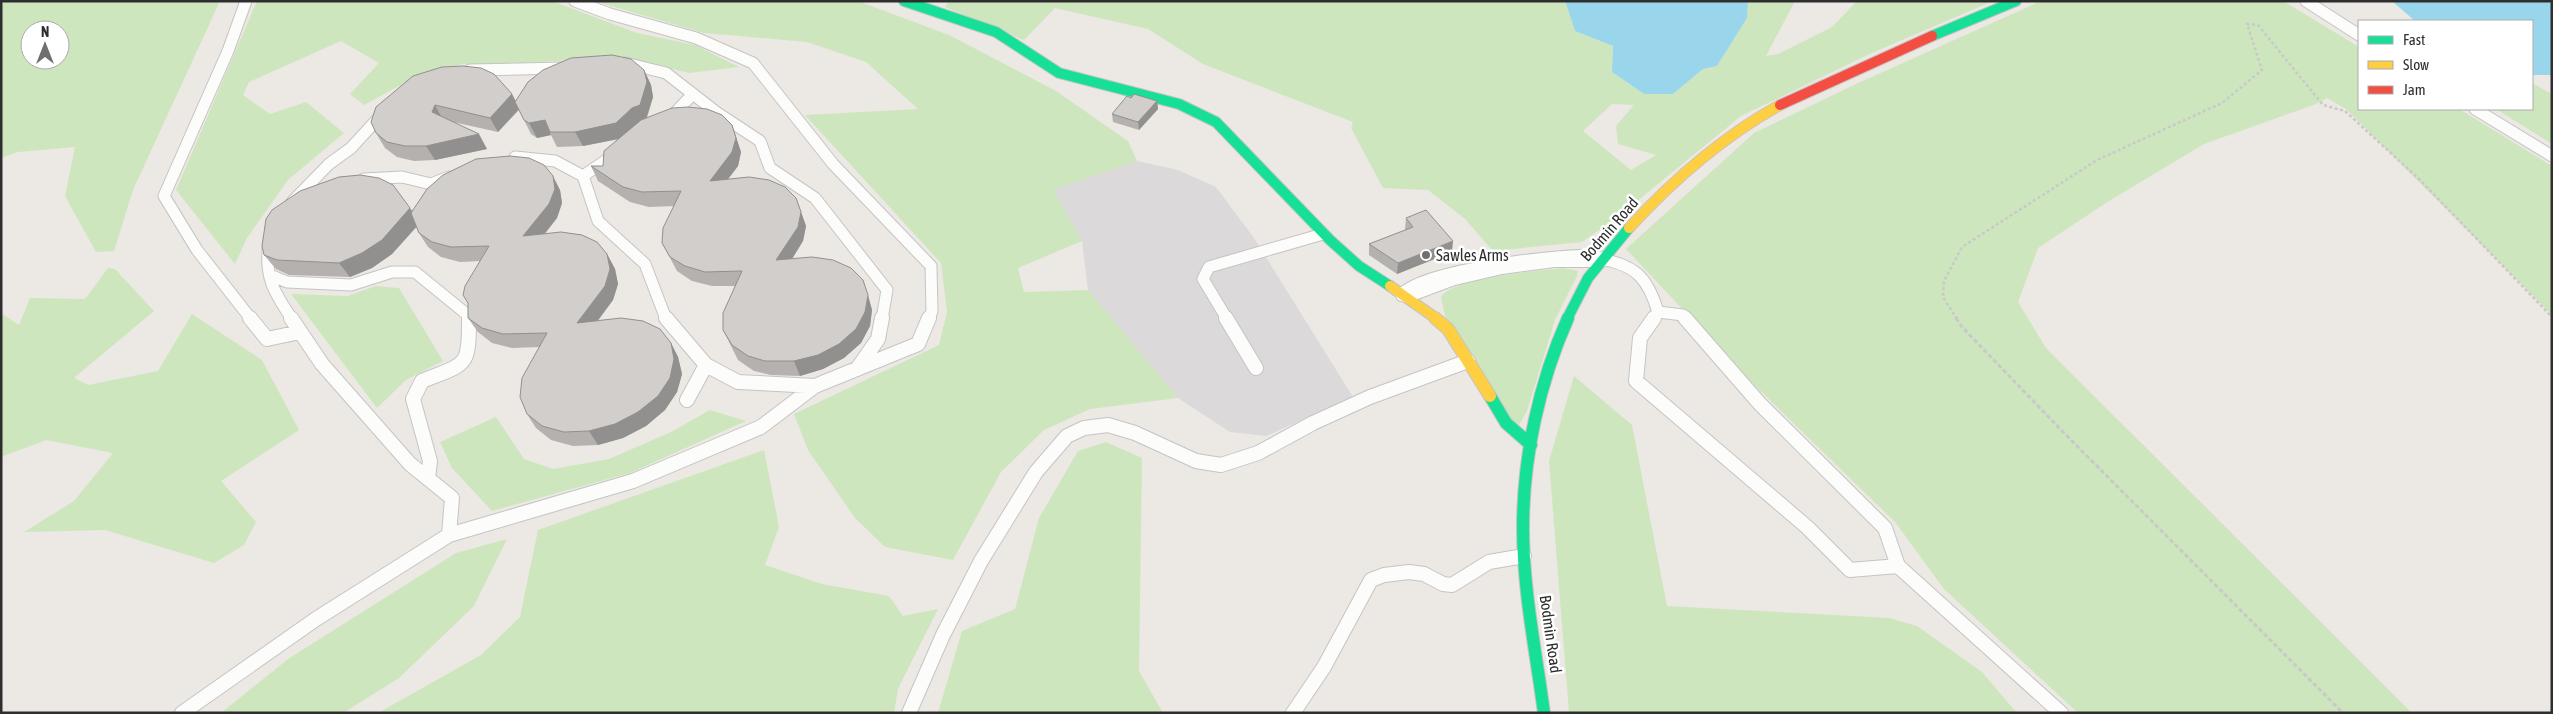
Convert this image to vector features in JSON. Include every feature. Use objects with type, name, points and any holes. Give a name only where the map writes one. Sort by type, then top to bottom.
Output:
[{"type":"main road","points":[[904,1],[996,32],[1059,73],[1154,96],[1205,115],[1228,134],[1323,234],[1363,269],[1407,294],[1436,316],[1448,330],[1506,423],[1530,445]]},
{"type":"main road","name":"Bodmin Road","points":[[1544,713],[1524,556],[1523,500],[1530,445],[1541,400],[1567,322],[1588,279],[1632,226],[1686,173],[1712,150],[1751,121],[1776,107],[1896,51],[2016,1]]},
{"type":"street","points":[[1407,294],[1442,279],[1486,269],[1563,259],[1602,260]]},
{"type":"lane","points":[[246,1],[228,51],[164,196],[197,250],[267,338],[300,332]]},
{"type":"lane","points":[[182,713],[316,619],[449,535],[633,481],[761,427],[815,386],[918,344],[932,311],[931,266],[833,164],[753,63],[696,38],[610,14],[575,1]]},
{"type":"lane","points":[[2306,1],[2358,34]]},
{"type":"lane","points":[[610,63],[619,62],[666,73],[760,141],[770,168],[815,198],[888,290],[878,338],[856,370]]},
{"type":"lane","points":[[456,70],[523,70],[573,67]]},
{"type":"lane","points":[[654,124],[672,118],[693,94]]},
{"type":"lane","points":[[314,195],[285,209],[329,164],[351,148],[380,116],[393,105]]},
{"type":"lane","points":[[2477,110],[2552,156]]},
{"type":"lane","points":[[583,176],[627,143]]},
{"type":"lane","points":[[503,160],[512,157],[555,161],[583,176],[598,221],[645,264],[667,321],[706,366],[738,382],[815,386]]},
{"type":"lane","points":[[351,183],[360,180],[402,177],[431,184],[456,173]]},
{"type":"lane","points":[[270,228],[266,261],[274,293],[322,364],[410,464],[452,498],[449,535]]},
{"type":"lane","points":[[1256,368],[1203,280],[1209,267],[1323,234]]},
{"type":"lane","points":[[1602,260],[1618,262],[1637,272],[1654,295],[1658,312],[1640,338],[1636,381],[1690,424],[1746,477],[1807,527],[1850,570],[1898,566]]},
{"type":"lane","points":[[270,275],[287,282],[351,285],[392,272],[415,272],[461,304],[469,316],[469,350],[461,366],[422,381],[413,399],[430,461],[428,479]]},
{"type":"lane","points":[[1658,312],[1683,315],[1760,404],[1886,528],[1898,566],[2061,713]]},
{"type":"lane","points":[[909,713],[913,698],[944,631],[989,546],[1030,481],[1063,439],[1077,431],[1095,426],[1109,425],[1145,437],[1204,463],[1219,466],[1277,445],[1312,424],[1342,410],[1437,371],[1468,361]]},
{"type":"lane","points":[[687,400],[706,366]]},
{"type":"lane","points":[[1293,713],[1324,667],[1370,580],[1379,574],[1407,573],[1431,577],[1444,585],[1463,581],[1489,562],[1524,556]]},
{"type":"path","points":[[2344,713],[2066,435],[1962,327],[1943,297],[1944,281],[1962,247],[2097,160],[2222,103],[2262,70],[2247,24],[2258,25],[2323,105],[2345,110],[2420,180],[2552,317]]},
{"type":"shaded area","points":[[1137,161],[1178,170],[1216,187],[1254,238],[1353,397],[1266,436],[1230,432],[1178,398],[1088,290],[1082,241],[1053,190]]},
{"type":"green space","points":[[1,1],[220,1],[133,190],[114,251],[96,252],[65,196],[75,147],[18,152],[1,158]]},
{"type":"green space","points":[[257,1],[552,1],[637,33],[695,45],[739,67],[689,73],[619,56],[516,64],[464,64],[449,67],[397,87],[364,105],[350,94],[379,63],[341,41],[249,82],[243,95],[270,114],[306,102],[344,133],[288,180],[247,238],[235,264],[176,190]]},
{"type":"green space","points":[[594,1],[858,1],[949,35],[1056,91],[1128,141],[1137,161],[1053,190],[1082,241],[1018,268],[1024,292],[1088,290],[1178,398],[1090,409],[1044,430],[1001,472],[953,560],[885,547],[855,518],[808,450],[794,414],[939,345],[947,312],[941,263],[805,115],[918,109],[866,62],[807,42],[704,33]]},
{"type":"green space","points":[[949,1],[1565,1],[1575,31],[1613,46],[1612,72],[1644,94],[1673,94],[1703,69],[1717,66],[1747,18],[1748,1],[1795,1],[1766,56],[1778,54],[1832,27],[1857,1],[1993,1],[1872,53],[1741,116],[1614,220],[1582,242],[1493,251],[1465,219],[1428,190],[1383,188],[1351,128],[1353,122],[1203,64],[1148,29],[1055,8],[1024,40],[945,7]],"holes":[[[1612,104],[1634,105],[1616,126],[1618,144],[1656,155],[1631,170],[1583,131]]]},
{"type":"green space","points":[[2041,1],[2283,1],[2358,46],[2358,110],[2461,110],[2552,166],[2552,315],[2346,109],[2327,98],[2316,104],[2204,144],[2109,201],[2038,248],[2018,302],[2046,348],[2412,713],[2078,713],[1944,589],[1895,522],[1746,377],[1626,249],[1754,133],[1856,84]]},
{"type":"green space","points":[[2533,84],[2552,94],[2552,144],[2498,110],[2533,110]]},
{"type":"green space","points":[[108,268],[115,269],[154,311],[74,378],[88,385],[158,371],[192,314],[262,360],[299,430],[221,481],[256,522],[244,545],[214,563],[105,530],[24,532],[74,501],[113,453],[46,440],[1,457],[1,313],[19,325],[30,298],[85,299]]},
{"type":"green space","points":[[1563,268],[1578,271],[1577,276],[1555,320],[1527,411],[1515,432],[1448,329],[1441,297],[1449,290],[1462,284],[1498,276]]},
{"type":"green space","points":[[376,286],[399,288],[443,361],[406,380],[377,408],[291,294],[348,296]]},
{"type":"green space","points":[[1574,376],[1632,425],[1667,606],[1889,618],[1917,626],[1982,672],[2017,713],[1569,713],[1549,461]]},
{"type":"green space","points":[[710,410],[746,421],[630,473],[492,511],[452,468],[440,442],[496,417],[524,459],[553,469],[609,459],[671,432]]},
{"type":"green space","points":[[1106,442],[1142,458],[1139,671],[1163,713],[938,713],[962,631],[1015,609],[1039,518],[1078,451]]},
{"type":"green space","points":[[764,450],[779,527],[765,565],[822,584],[889,596],[903,616],[938,609],[898,689],[894,713],[378,713],[481,655],[520,617],[538,530]]},
{"type":"green space","points":[[507,539],[474,606],[399,678],[343,713],[221,713],[288,659],[456,553]]},
{"type":"water","points":[[1565,1],[1748,1],[1747,18],[1717,66],[1703,69],[1673,94],[1644,94],[1612,72],[1613,46],[1575,31]]},
{"type":"water","points":[[2392,1],[2552,1],[2552,75],[2533,75],[2533,20],[2414,20]]},
{"type":"building","points":[[612,55],[631,59],[644,70],[647,82],[640,105],[632,108],[616,123],[575,132],[550,132],[545,120],[529,123],[524,120],[515,102],[528,82],[543,70],[571,58]]},
{"type":"building","points":[[463,66],[481,68],[494,74],[512,94],[490,118],[435,105],[432,112],[479,134],[426,146],[405,146],[387,142],[376,133],[371,122],[376,107],[413,76],[442,67]]},
{"type":"building","points":[[1134,94],[1157,101],[1138,122],[1112,114],[1127,96],[1131,98]]},
{"type":"building","points":[[672,108],[707,109],[722,115],[732,125],[736,138],[732,152],[710,181],[749,177],[769,180],[785,187],[796,198],[801,212],[798,227],[776,260],[812,257],[833,260],[851,268],[863,280],[868,295],[865,312],[856,329],[839,344],[818,355],[794,361],[765,361],[748,356],[732,345],[723,330],[723,313],[742,271],[705,272],[685,266],[670,257],[662,243],[663,228],[681,191],[642,192],[623,187],[591,166],[603,166],[604,151],[641,120]]},
{"type":"building","points":[[510,156],[529,158],[544,165],[553,176],[555,189],[549,204],[523,236],[561,232],[582,235],[597,242],[607,254],[610,269],[605,286],[577,323],[621,318],[643,321],[660,329],[671,343],[674,359],[670,378],[658,396],[638,412],[615,424],[589,431],[564,432],[542,426],[527,414],[520,397],[522,378],[547,333],[503,334],[482,328],[468,318],[468,303],[463,295],[465,286],[489,246],[451,247],[432,242],[419,233],[411,213],[427,189],[443,175],[476,159]]},
{"type":"building","points":[[360,175],[379,178],[393,185],[410,208],[382,240],[362,253],[339,263],[277,260],[264,255],[262,246],[266,219],[272,210],[300,191],[339,177]]},
{"type":"building","points":[[1426,210],[1453,241],[1398,263],[1369,244],[1413,227],[1406,218]]},
{"type":"traffic: fast","points":[[904,1],[996,32],[1059,73],[1179,104],[1216,122],[1330,240],[1359,266],[1390,286]]},
{"type":"traffic: fast","points":[[1932,36],[2016,1]]},
{"type":"traffic: fast","points":[[1544,713],[1528,598],[1523,529],[1524,499],[1532,433],[1549,366],[1574,304],[1593,271],[1629,228]]},
{"type":"traffic: fast","points":[[1490,396],[1506,423],[1531,445]]},
{"type":"traffic: slow","points":[[1629,228],[1680,176],[1718,144],[1780,105]]},
{"type":"traffic: slow","points":[[1390,286],[1424,308],[1448,329],[1490,396]]},
{"type":"traffic: jam","points":[[1780,105],[1932,36]]},
{"type":"place","name":"Sawles Arms","points":[[1426,255]]}]
